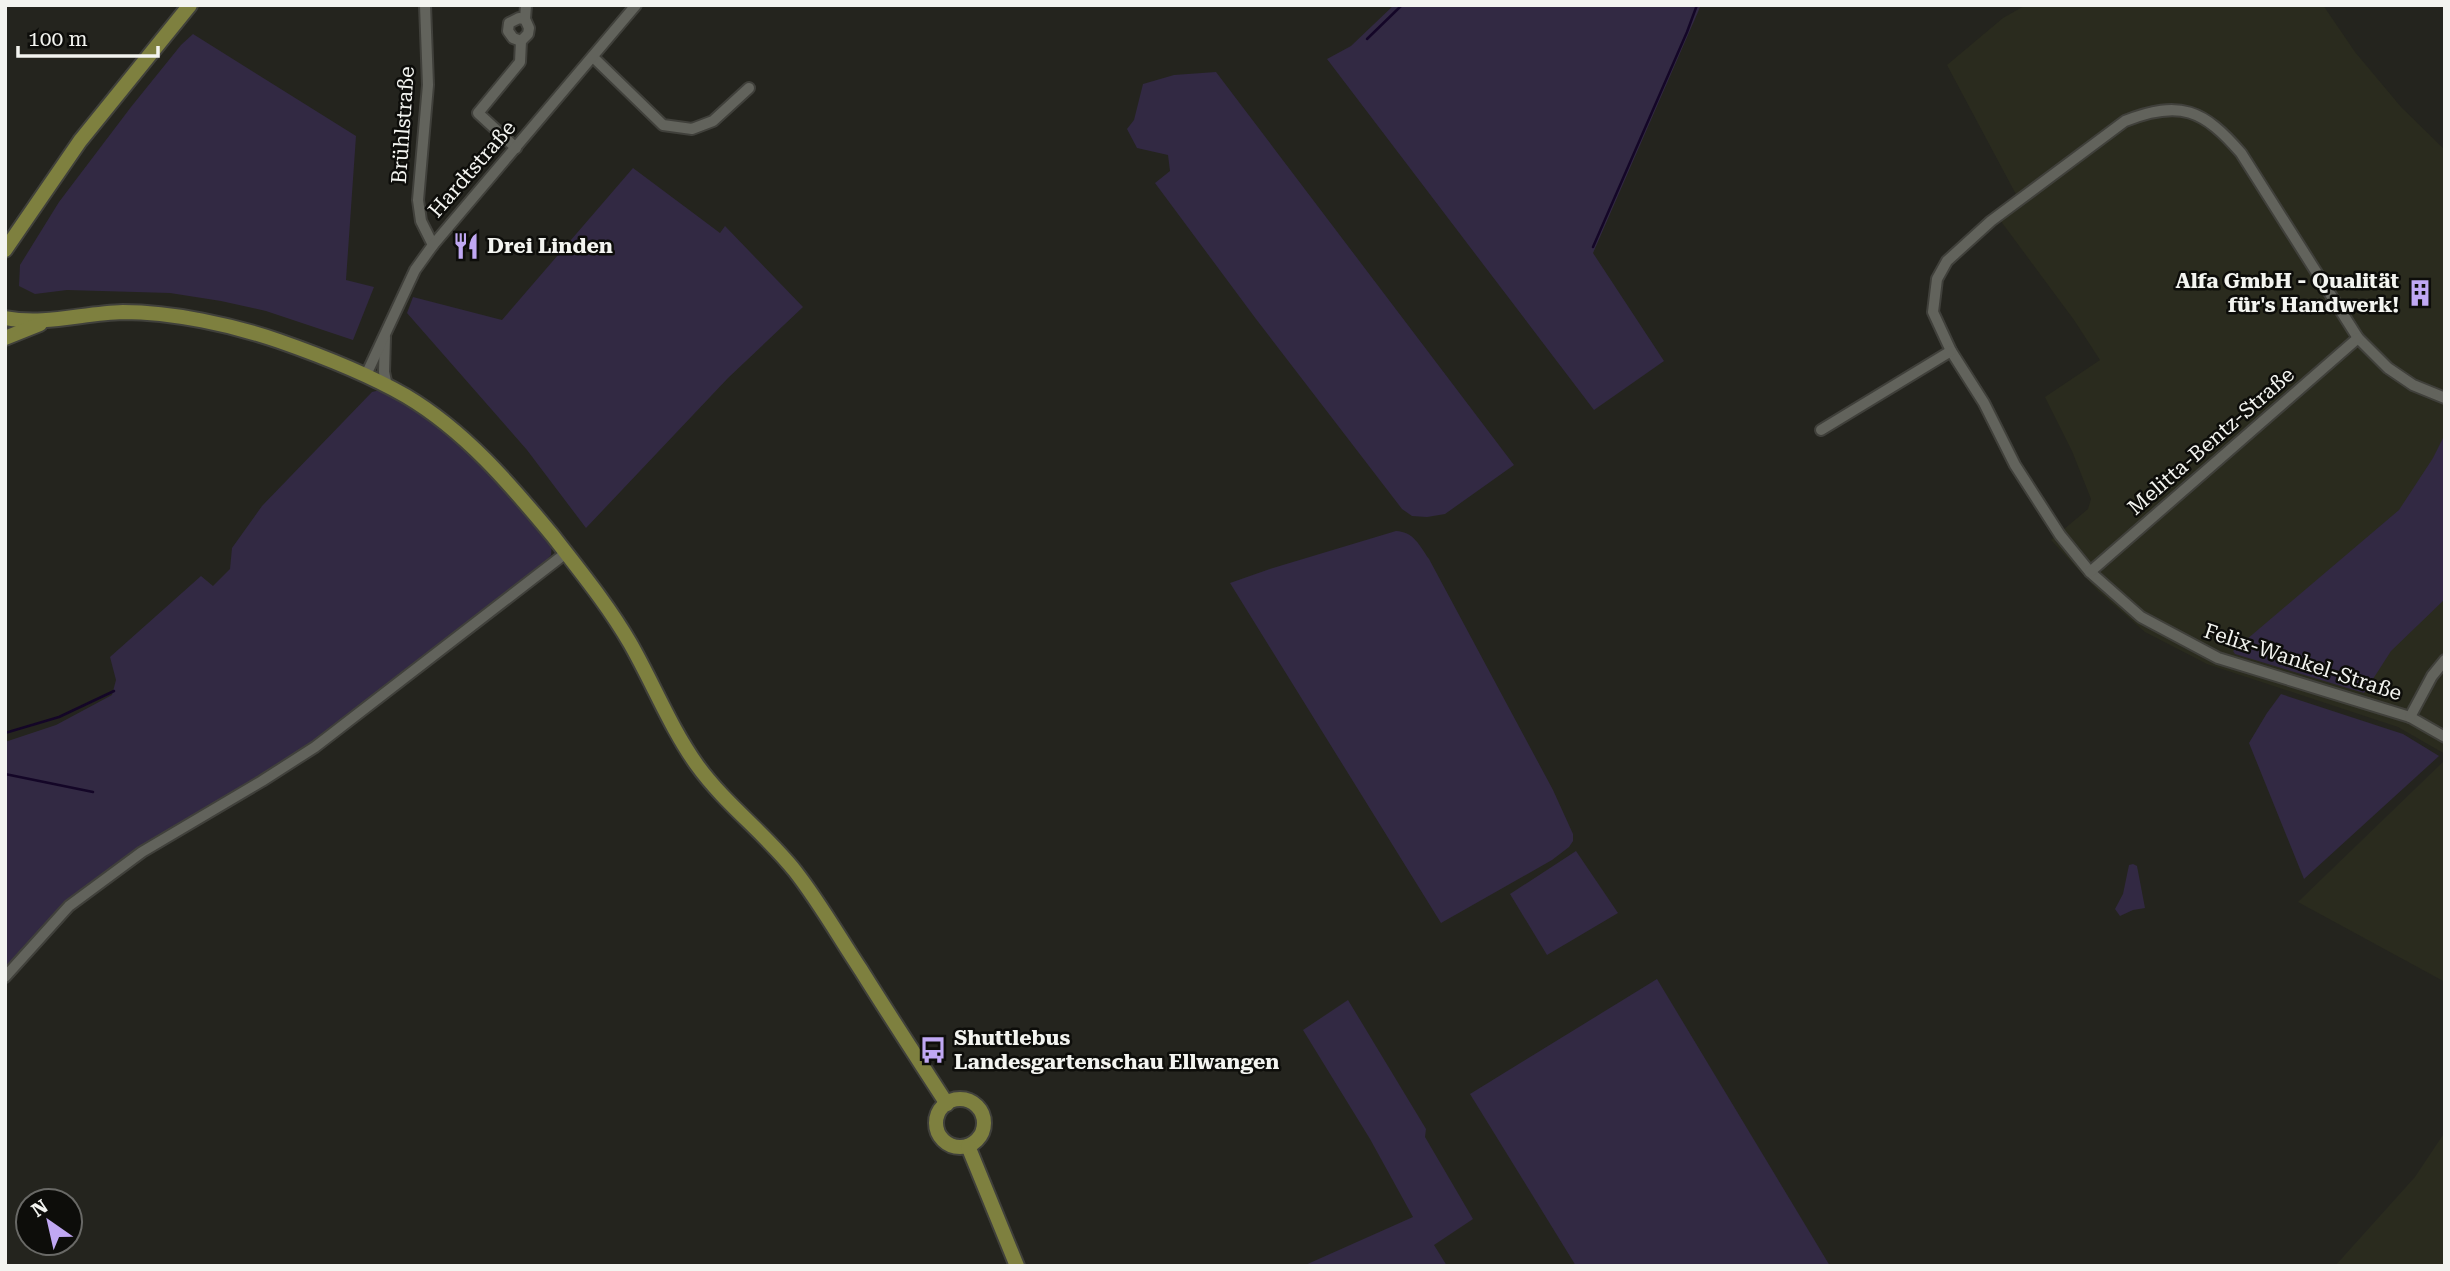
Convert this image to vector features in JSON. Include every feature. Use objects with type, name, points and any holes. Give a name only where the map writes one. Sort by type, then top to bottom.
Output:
[{"type":"main road","points":[[5,250],[80,141],[190,5]]},
{"type":"main road","points":[[5,318],[22,322],[50,321],[88,314],[125,312],[170,316],[220,325],[276,340],[366,375],[445,422],[479,452],[524,501],[599,594],[630,643],[680,739],[699,767],[725,798],[771,843],[815,897],[947,1104]]},
{"type":"main road","points":[[5,338],[50,321]]},
{"type":"main road","points":[[964,1100],[979,1110],[984,1121],[982,1133],[968,1146],[952,1146],[939,1136],[936,1121],[947,1104],[964,1100]]},
{"type":"main road","points":[[968,1146],[1017,1266]]},
{"type":"street","name":"Brühlstraße","points":[[425,5],[428,85],[418,200],[421,221],[433,245]]},
{"type":"street","points":[[516,148],[478,113],[520,62],[522,41],[529,28],[525,19],[526,5]]},
{"type":"street","name":"Hardtstraße","points":[[366,375],[415,270],[433,245],[636,5]]},
{"type":"street","points":[[522,41],[513,38],[508,31],[509,23],[519,18],[525,19]]},
{"type":"street","points":[[593,57],[663,125],[692,129],[713,121],[749,88]]},
{"type":"street","name":"Felix-Wankel-Straße","points":[[2445,398],[2413,385],[2388,368],[2358,338],[2241,153],[2221,130],[2195,113],[2170,110],[2148,112],[2125,121],[2049,176],[1968,241],[1947,261],[1937,279],[1934,312],[1951,351],[1983,403],[2015,465],[2060,535],[2090,572],[2141,617],[2218,658],[2410,717],[2445,737]]},
{"type":"street","points":[[385,334],[384,372],[387,386]]},
{"type":"street","name":"Melitta-Bentz-Straße","points":[[2090,572],[2358,338]]},
{"type":"street","points":[[1821,430],[1951,351]]},
{"type":"street","points":[[5,977],[69,906],[142,852],[315,747],[566,553]]},
{"type":"street","points":[[2410,717],[2432,676],[2445,660]]},
{"type":"shaded area","points":[[1394,5],[1701,5],[1593,253],[1664,361],[1594,410],[1327,59],[1351,46]]},
{"type":"shaded area","points":[[2026,5],[2323,5],[2355,52],[2401,107],[2445,150],[2445,754],[2398,727],[2207,664],[2145,632],[2099,592],[2051,540],[2088,509],[2091,499],[2072,451],[2045,397],[2100,360],[2000,220],[2019,200],[1947,65],[2003,18]]},
{"type":"shaded area","points":[[193,34],[356,136],[346,280],[374,287],[353,340],[266,311],[221,301],[170,293],[67,290],[35,294],[19,286],[20,265],[59,202],[131,107]]},
{"type":"shaded area","points":[[1216,72],[1514,465],[1445,514],[1412,516],[1402,509],[1155,183],[1170,171],[1168,155],[1137,148],[1127,129],[1134,120],[1143,84],[1174,75]]},
{"type":"shaded area","points":[[633,168],[720,233],[725,226],[803,307],[728,378],[586,528],[527,450],[407,313],[413,297],[502,320]]},
{"type":"shaded area","points":[[380,390],[431,420],[474,457],[552,543],[551,555],[544,564],[307,747],[94,881],[45,923],[5,969],[5,742],[56,725],[112,695],[116,680],[110,657],[201,576],[213,586],[230,569],[232,548],[262,506],[372,392]]},
{"type":"shaded area","points":[[2445,434],[2445,599],[2391,651],[2364,693],[2235,654],[2233,651],[2399,510],[2433,458]]},
{"type":"shaded area","points":[[1396,531],[1412,537],[1429,559],[1553,790],[1573,834],[1569,847],[1552,860],[1441,923],[1230,583]]},
{"type":"shaded area","points":[[2281,694],[2403,734],[2439,756],[2304,879],[2249,743]]},
{"type":"shaded area","points":[[2445,760],[2445,982],[2298,902]]},
{"type":"shaded area","points":[[1576,851],[1618,913],[1547,955],[1510,894]]},
{"type":"shaded area","points":[[2129,865],[2137,866],[2145,908],[2120,916],[2115,909],[2123,894]]},
{"type":"shaded area","points":[[1657,979],[1830,1266],[1576,1266],[1470,1094]]},
{"type":"shaded area","points":[[1348,1000],[1426,1129],[1425,1137],[1473,1219],[1434,1245],[1447,1266],[1303,1266],[1413,1217],[1370,1139],[1303,1030]]},
{"type":"shaded area","points":[[2445,1132],[2445,1266],[2335,1266],[2415,1177]]},
{"type":"waterway","points":[[1367,39],[1402,5]]},
{"type":"waterway","points":[[1593,247],[1697,5]]},
{"type":"waterway","points":[[5,733],[59,717],[114,691]]},
{"type":"waterway","points":[[5,774],[93,792]]},
{"type":"place","name":"Drei Linden","points":[[466,246]]},
{"type":"place","name":"Alfa GmbH - Qualität für's Handwerk!","points":[[2420,293]]},
{"type":"place","name":"Shuttlebus Landesgartenschau Ellwangen","points":[[933,1050]]}]
